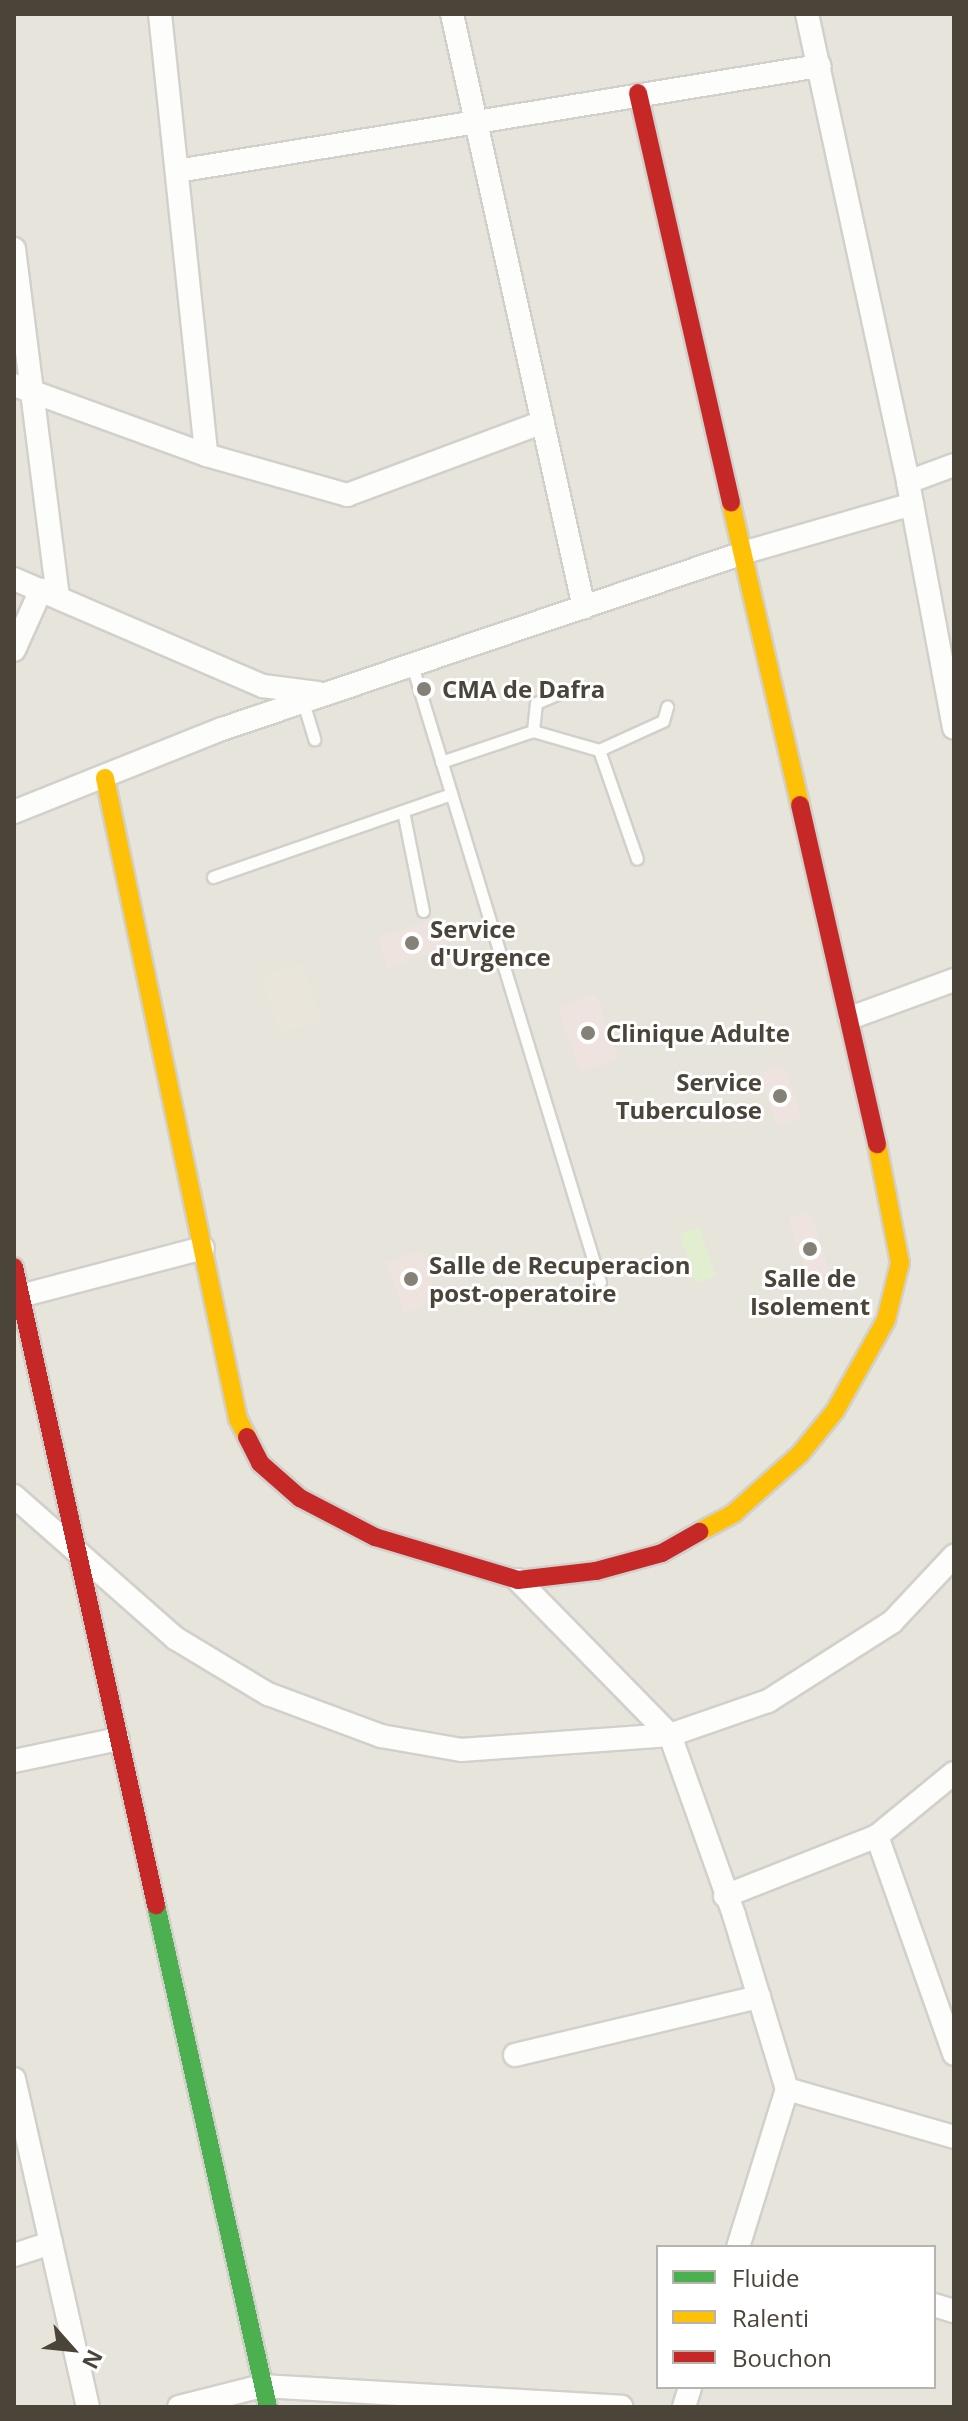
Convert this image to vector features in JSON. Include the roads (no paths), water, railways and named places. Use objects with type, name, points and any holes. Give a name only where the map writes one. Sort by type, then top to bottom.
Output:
[{"type":"street","points":[[160,14],[206,455]]},
{"type":"street","points":[[452,14],[584,608]]},
{"type":"street","points":[[807,14],[910,493],[954,728]]},
{"type":"street","points":[[177,171],[476,119],[819,66]]},
{"type":"street","points":[[105,778],[238,1419],[260,1463],[300,1498],[375,1537],[518,1580],[596,1571],[662,1553],[734,1513],[800,1454],[841,1400],[886,1320],[900,1263],[850,1018],[746,552],[638,93]]},
{"type":"street","points":[[14,249],[36,395],[50,594],[14,650]]},
{"type":"street","points":[[14,385],[206,455],[347,495],[543,422]]},
{"type":"street","points":[[14,812],[222,729],[584,608],[910,493],[954,465]]},
{"type":"street","points":[[14,579],[263,686],[325,694]]},
{"type":"street","points":[[850,1018],[954,980]]},
{"type":"street","points":[[20,1296],[203,1248]]},
{"type":"street","points":[[14,1267],[265,2397]]},
{"type":"street","points":[[14,1496],[75,1544],[120,1593],[175,1638],[268,1694],[381,1736],[461,1750],[670,1735],[768,1701],[853,1651],[901,1614],[953,1559]]},
{"type":"street","points":[[518,1580],[670,1735],[759,1997],[787,2089],[741,2245]]},
{"type":"street","points":[[14,1761],[118,1739]]},
{"type":"street","points":[[725,1896],[877,1836],[954,1773]]},
{"type":"street","points":[[877,1836],[954,2054]]},
{"type":"street","points":[[515,2055],[759,1997]]},
{"type":"street","points":[[14,2079],[88,2407]]},
{"type":"street","points":[[787,2089],[954,2137]]},
{"type":"street","points":[[14,2255],[51,2243]]},
{"type":"street","points":[[179,2407],[265,2397],[621,2407]]},
{"type":"lane","points":[[412,665],[600,1282]]},
{"type":"lane","points":[[533,731],[536,703],[562,692]]},
{"type":"lane","points":[[303,702],[314,739]]},
{"type":"lane","points":[[441,762],[533,731],[599,750],[663,721],[667,707]]},
{"type":"lane","points":[[599,750],[637,859]]},
{"type":"lane","points":[[213,877],[451,794]]},
{"type":"lane","points":[[403,811],[423,911]]},
{"type":"place","name":"CMA de Dafra","points":[[424,689]]},
{"type":"place","name":"Service d'Urgence","points":[[412,943]]},
{"type":"place","name":"Clinique Adulte","points":[[588,1033]]},
{"type":"place","name":"Service Tuberculose","points":[[780,1096]]},
{"type":"place","name":"Salle de Isolement","points":[[810,1249]]},
{"type":"place","name":"Salle de Recuperacion post-operatoire","points":[[411,1279]]}]
